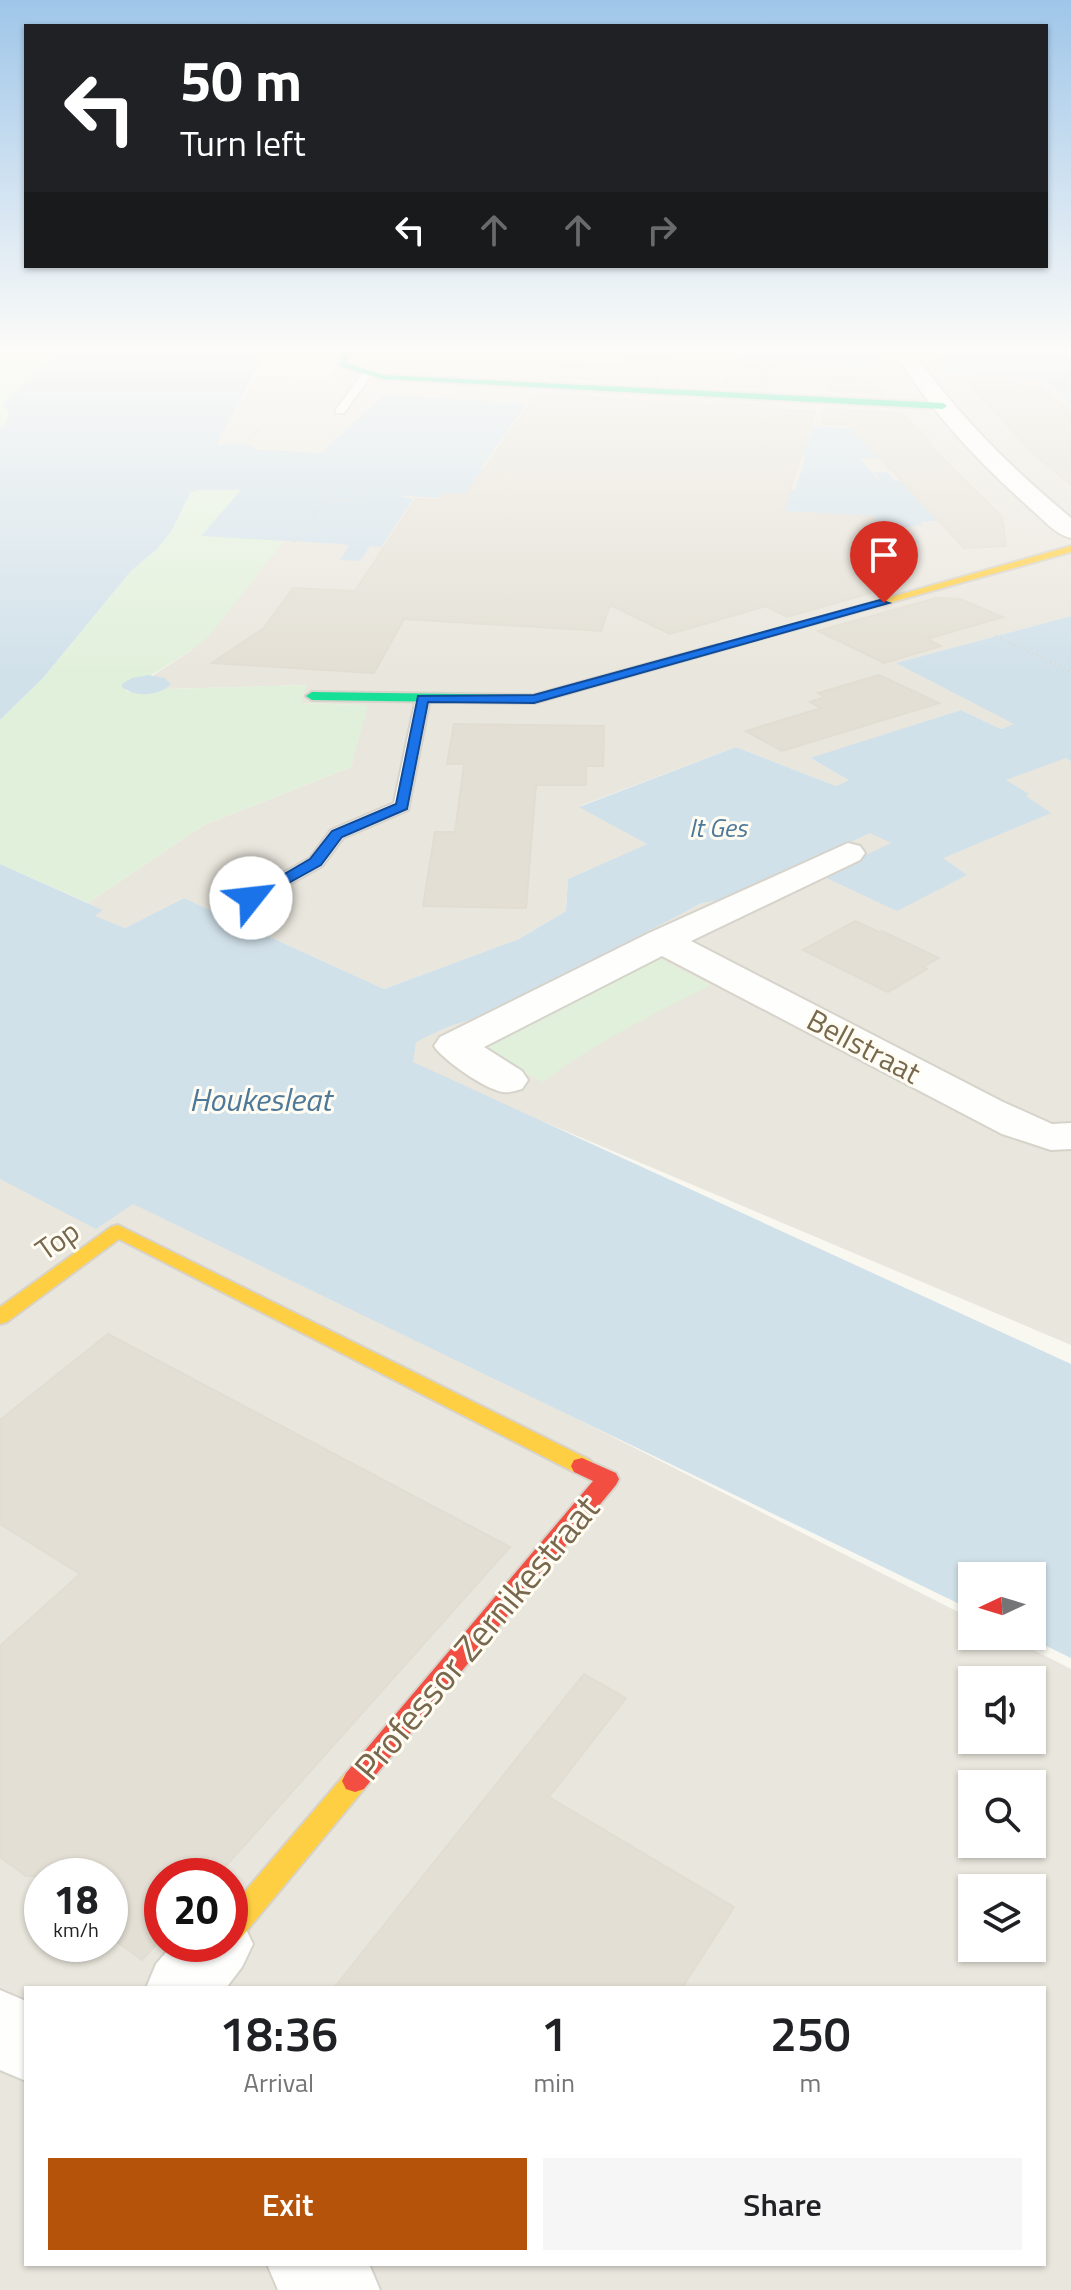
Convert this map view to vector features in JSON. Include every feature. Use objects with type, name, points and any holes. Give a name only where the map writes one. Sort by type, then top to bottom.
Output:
[{"type":"street","points":[[992,460],[1071,531]]},
{"type":"street","points":[[312,696],[507,701],[560,693],[1071,549]]},
{"type":"street","points":[[507,1080],[454,1046],[662,941],[848,853]]},
{"type":"street","name":"Bellstraat","points":[[662,941],[988,1111],[1031,1130],[1063,1139],[1071,1136]]},
{"type":"street","name":"Professor Zernikestraat","points":[[109,1238],[118,1231],[608,1479],[248,1909]]},
{"type":"street","name":"Top","points":[[0,1317],[109,1238]]},
{"type":"street","points":[[183,1986],[203,1962]]},
{"type":"street","points":[[0,2025],[24,2043]]},
{"type":"street","points":[[310,2266],[340,2290]]},
{"type":"lane","points":[[251,898],[316,862],[337,834],[402,806],[423,698]]},
{"type":"path","points":[[294,542],[335,489],[301,488]]},
{"type":"path","points":[[327,499],[360,500],[367,490]]},
{"type":"path","points":[[996,636],[1071,672]]},
{"type":"shaded area","points":[[208,460],[1071,460],[1071,616],[897,663],[1015,724],[1001,729],[961,710],[811,759],[850,780],[836,786],[736,747],[580,806],[648,844],[568,879],[566,911],[519,939],[384,989],[184,898],[125,928],[94,916],[102,910],[88,903],[204,825],[351,767],[367,705],[300,703],[306,685],[165,689],[153,675],[192,650],[191,492]]},
{"type":"shaded area","points":[[1071,748],[1071,1345],[386,1055],[894,811]]},
{"type":"shaded area","points":[[17,1135],[958,1612],[958,1650],[1034,1650],[1071,1669],[1071,2290],[0,2290],[0,1136]]},
{"type":"green space","points":[[211,488],[242,490],[202,536],[284,541],[209,636],[192,650],[125,691],[147,694],[165,689],[307,685],[301,703],[368,705],[351,767],[204,825],[88,903],[0,864],[0,720],[43,678],[131,571],[157,549],[171,532],[191,492]]},
{"type":"green space","points":[[657,957],[711,985],[603,1042],[543,1082],[474,1046]]},
{"type":"water","points":[[0,460],[487,460],[480,469],[795,490],[804,460],[861,460],[880,481],[875,472],[887,472],[895,481],[913,480],[992,515],[920,522],[923,525],[901,528],[921,543],[873,540],[873,516],[443,494],[438,498],[396,495],[413,499],[381,547],[370,546],[360,561],[340,560],[349,546],[343,544],[201,536],[241,490],[197,490],[191,492],[171,532],[157,549],[131,571],[43,678],[0,720]]},
{"type":"water","name":"Houkesleat","points":[[1071,616],[1071,761],[1066,758],[1006,780],[1051,813],[943,858],[967,875],[897,911],[822,876],[891,843],[870,833],[727,899],[702,903],[472,1019],[416,1042],[413,1062],[1071,1364],[1071,1658],[1046,1646],[1046,1562],[958,1562],[958,1603],[133,1204],[96,1229],[0,1179],[0,864],[103,910],[95,916],[125,928],[184,898],[384,989],[519,939],[566,911],[568,879],[647,844],[579,807],[736,747],[836,786],[849,780],[810,758],[961,710],[1001,729],[1014,724],[896,663]]},
{"type":"water","points":[[149,675],[165,678],[171,684],[147,694],[134,693],[122,687],[132,678]]},
{"type":"building","points":[[490,460],[800,460],[783,512],[874,517],[872,556],[860,556],[872,561],[871,593],[787,617],[766,606],[670,634],[610,605],[601,631],[404,619],[374,673],[212,663],[264,628],[293,588],[355,591],[416,499],[440,500],[444,494],[465,495]]},
{"type":"building","points":[[882,460],[944,460],[1002,517],[1006,546],[964,548]]},
{"type":"building","points":[[1041,460],[1071,460],[1071,485]]},
{"type":"building","points":[[936,598],[960,599],[1003,617],[927,639],[941,646],[884,663],[818,631]]},
{"type":"building","points":[[879,675],[939,703],[782,751],[746,731],[821,708],[810,702],[825,697],[818,693]]},
{"type":"building","points":[[454,724],[604,726],[603,766],[586,766],[586,785],[536,785],[526,908],[423,906],[435,832],[455,832],[464,764],[447,764]]},
{"type":"building","points":[[855,921],[939,958],[923,967],[927,969],[888,992],[803,950]]},
{"type":"building","points":[[108,1334],[510,1547],[233,1858],[144,1858],[142,1960],[128,1950],[128,1858],[24,1858],[24,1875],[0,1857],[0,1646],[80,1574],[0,1524],[0,1420]]},
{"type":"building","points":[[584,1674],[626,1698],[549,1797],[734,1907],[683,1986],[336,1986]]},
{"type":"traffic: fast","points":[[312,696],[534,699],[717,648]]},
{"type":"traffic: slow","points":[[717,648],[1071,549]]},
{"type":"traffic: slow","points":[[0,1317],[118,1231],[582,1466]]},
{"type":"traffic: slow","points":[[248,1909],[355,1781]]},
{"type":"traffic: jam","points":[[355,1781],[608,1479],[582,1466]]},
{"type":"route","points":[[251,898],[316,862],[337,834],[402,806],[423,698],[534,699],[884,603]]},
{"type":"water label","name":"It Ges","points":[[718,827]]}]
